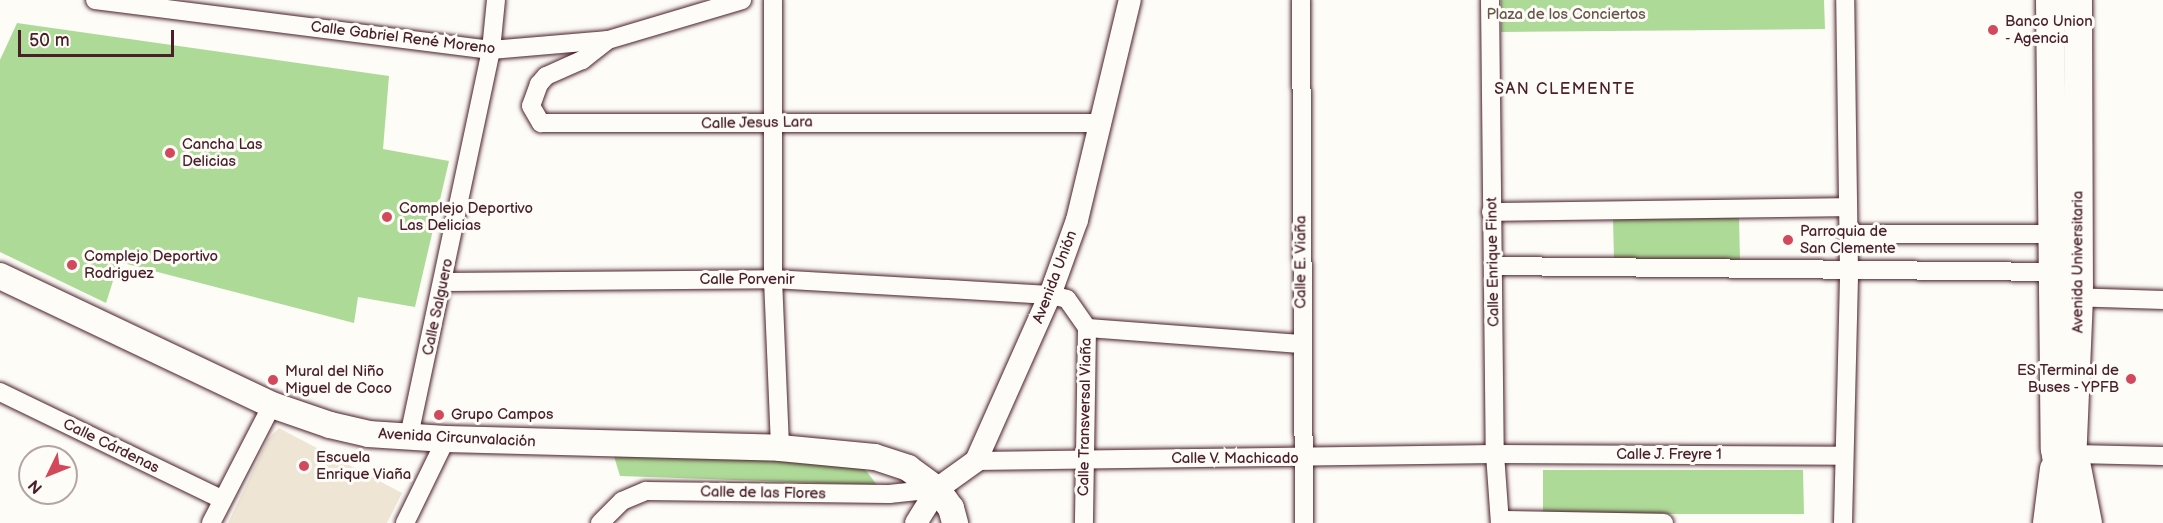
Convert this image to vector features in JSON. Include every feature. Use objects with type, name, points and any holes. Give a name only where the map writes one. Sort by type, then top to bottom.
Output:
[{"type":"main road","name":"Avenida Universitaria","points":[[2049,0],[2066,235]]},
{"type":"main road","name":"Avenida Universitaria","points":[[2046,523],[2065,452],[2066,235],[2078,0]]},
{"type":"main road","name":"Avenida Circunvalación","points":[[0,276],[272,405],[330,425],[447,439],[780,448],[875,457],[908,468],[937,489]]},
{"type":"main road","name":"Avenida Universitaria","points":[[2065,452],[2090,523]]},
{"type":"main road","points":[[2065,452],[2067,523]]},
{"type":"main road","points":[[937,489],[951,507],[955,523]]},
{"type":"street","name":"Calle Gabriel René Moreno","points":[[95,0],[491,50],[608,40],[742,0]]},
{"type":"street","name":"Calle Salguero","points":[[410,436],[491,50],[496,0]]},
{"type":"street","points":[[773,0],[771,123],[773,279],[780,448]]},
{"type":"street","name":"Avenida Unión","points":[[976,461],[1050,295],[1077,220],[1130,0]]},
{"type":"street","name":"Calle E. Viaña","points":[[1301,0],[1304,523]]},
{"type":"street","name":"Calle Enrique Finot","points":[[1490,0],[1495,454],[1500,522]]},
{"type":"street","points":[[1843,523],[1849,272],[1845,0]]},
{"type":"street","name":"Calle Jesus Lara","points":[[608,40],[539,84],[531,106],[541,123],[551,126],[1100,123]]},
{"type":"street","points":[[1491,212],[1847,207]]},
{"type":"street","points":[[1848,234],[2066,235]]},
{"type":"street","points":[[1494,266],[1849,272],[2066,284],[2163,300]]},
{"type":"street","name":"Calle Porvenir","points":[[444,282],[773,279],[1050,295]]},
{"type":"street","name":"Calle Transversal Viaña","points":[[1050,295],[1067,299],[1086,328],[1084,523]]},
{"type":"street","points":[[1086,328],[1302,344]]},
{"type":"street","name":"Calle Cárdenas","points":[[0,392],[221,499]]},
{"type":"street","points":[[211,523],[221,499],[272,405]]},
{"type":"street","points":[[405,523],[447,439]]},
{"type":"street","points":[[2065,452],[2163,456]]},
{"type":"street","name":"Calle J. Freyre 1","points":[[1495,454],[1844,456]]},
{"type":"street","name":"Calle V. Machicado","points":[[976,461],[1304,459],[1495,454]]},
{"type":"street","points":[[916,523],[937,489],[976,461]]},
{"type":"street","name":"Calle de las Flores","points":[[605,522],[622,501],[646,492],[889,494],[937,489]]},
{"type":"street","points":[[1500,522],[1664,523]]},
{"type":"shaded area","name":"Escuela Enrique Viaña","points":[[279,428],[402,493],[387,523],[228,523],[268,439]]},
{"type":"green space","name":"Plaza de los Conciertos","points":[[1501,0],[1824,0],[1825,29],[1501,32]]},
{"type":"green space","points":[[17,23],[389,76],[383,149],[449,161],[415,307],[358,297],[354,323],[119,262],[106,303],[0,252],[0,60]]},
{"type":"green space","points":[[1739,216],[1740,261],[1614,260],[1613,217]]},
{"type":"green space","points":[[613,453],[850,461],[864,468],[877,485],[620,476]]},
{"type":"green space","points":[[1543,470],[1803,470],[1804,514],[1543,514]]},
{"type":"place","name":"Banco Union - Agencia","points":[[1993,30]]},
{"type":"place","name":"Cancha Las Delicias","points":[[170,153]]},
{"type":"place","name":"Complejo Deportivo Las Delicias","points":[[387,217]]},
{"type":"place","name":"Parroquia de San Clemente","points":[[1788,240]]},
{"type":"place","name":"Complejo Deportivo Rodriguez","points":[[72,265]]},
{"type":"place","name":"ES Terminal de Buses - YPFB","points":[[2131,379]]},
{"type":"place","name":"Mural del Niño Miguel de Coco","points":[[273,380]]},
{"type":"place","name":"Grupo Campos","points":[[439,415]]},
{"type":"place","name":"Escuela Enrique Viaña","points":[[304,466]]},
{"type":"district","name":"SAN CLEMENTE","points":[[1565,90]]}]
